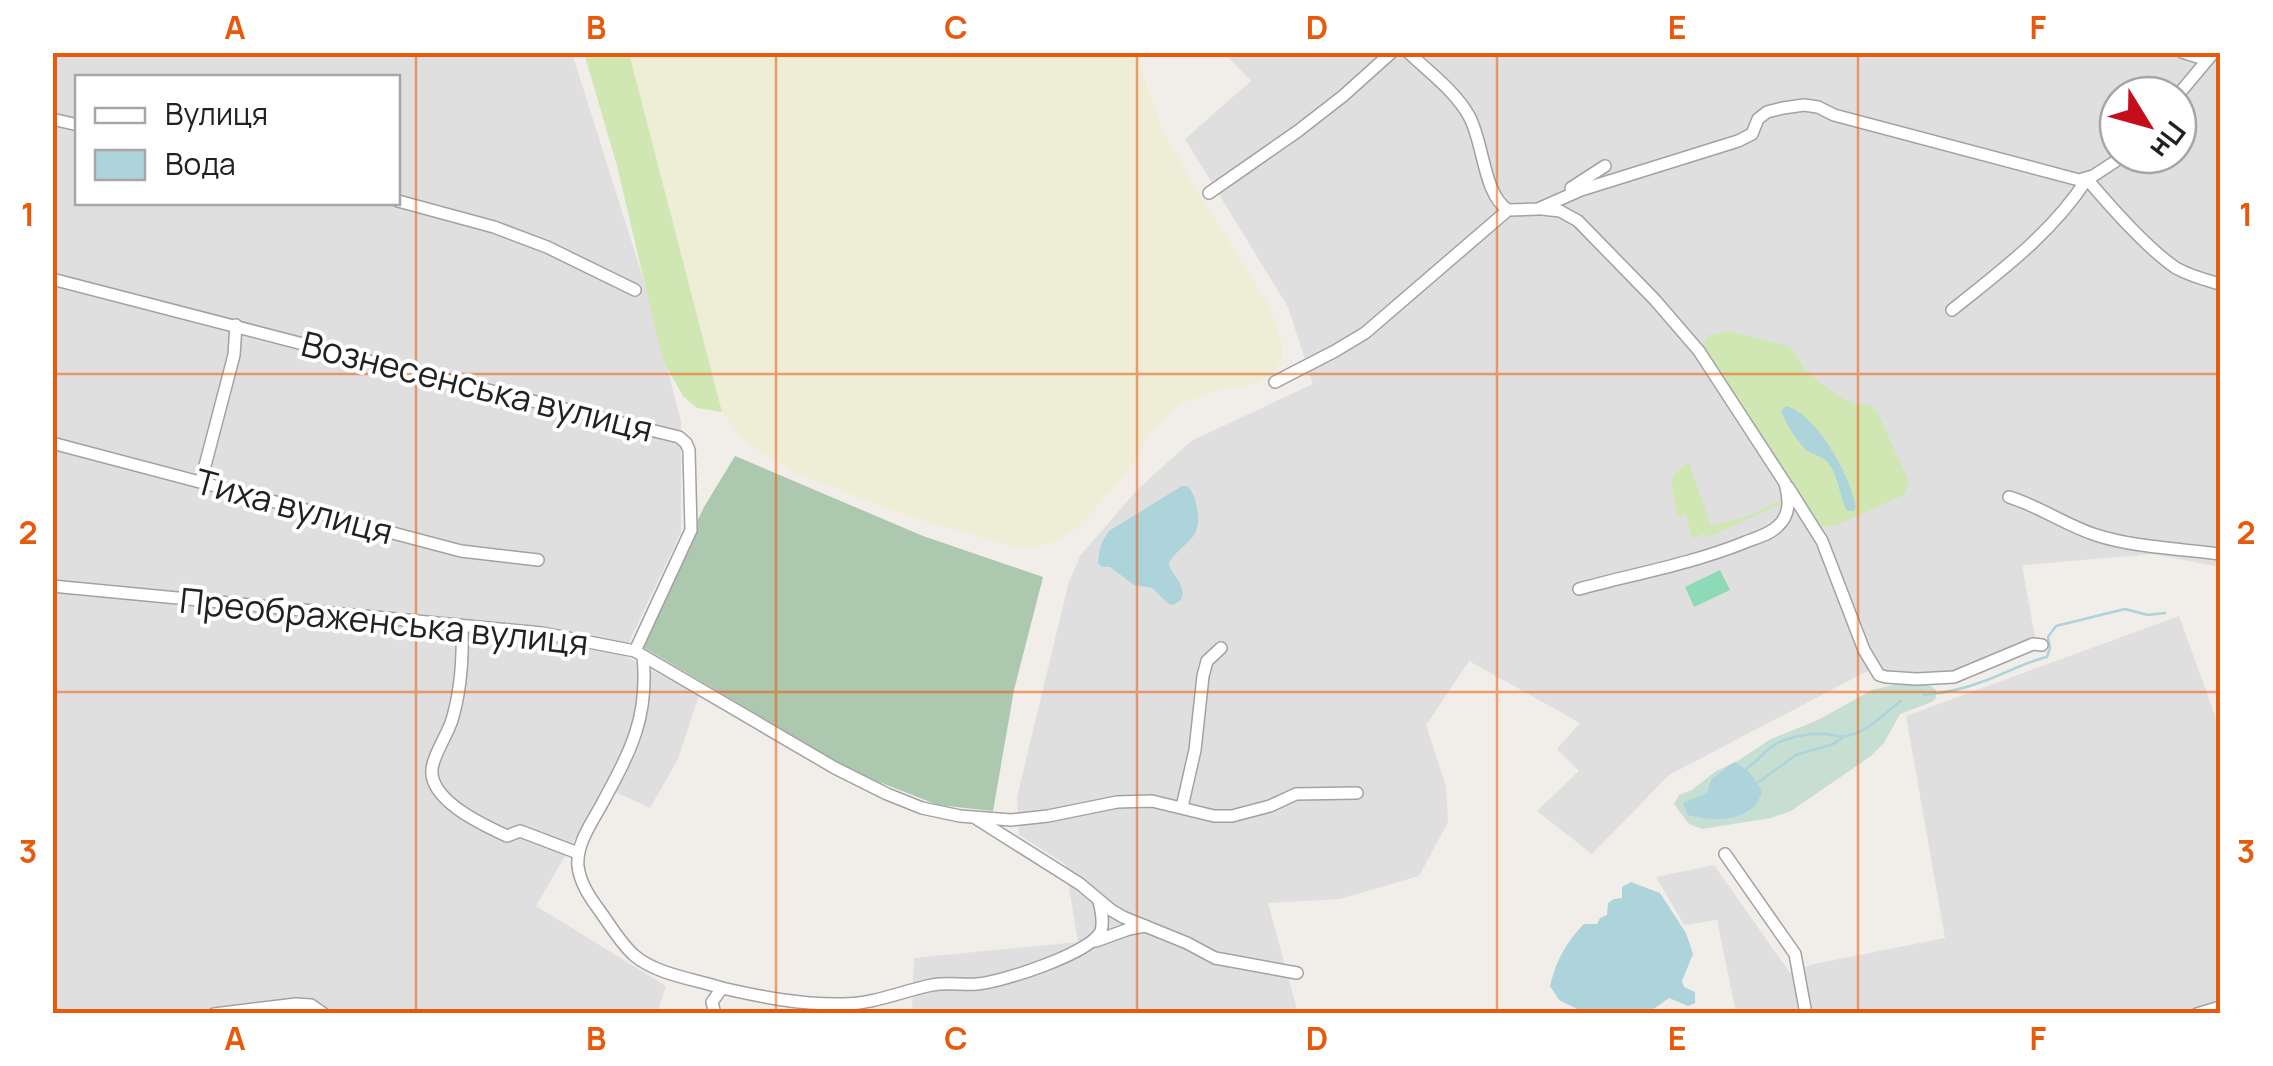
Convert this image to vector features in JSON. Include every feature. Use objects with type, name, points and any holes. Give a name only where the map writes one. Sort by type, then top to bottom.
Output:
[{"type":"street","points":[[1209,193],[1298,132],[1392,52]]},
{"type":"street","points":[[1408,52],[1467,112],[1498,204],[1508,210],[1560,210],[1578,220],[1656,300],[1699,351],[1822,541],[1864,650],[1878,674],[1917,679],[1954,677],[2033,644],[2042,645]]},
{"type":"street","points":[[2182,52],[2211,56]]},
{"type":"street","points":[[1538,210],[1581,190],[1738,141],[1752,134],[1758,119],[1767,112],[1804,105],[2068,178],[2088,178],[2129,224],[2176,267],[2220,284]]},
{"type":"street","points":[[1538,210],[1605,166]]},
{"type":"street","points":[[1952,310],[2047,232],[2088,178],[2098,172]]},
{"type":"street","points":[[400,201],[548,247],[635,290]]},
{"type":"street","points":[[1274,382],[1365,332],[1508,210]]},
{"type":"street","name":"Вознесенська вулиця","points":[[52,279],[679,438],[689,450],[690,530],[639,654]]},
{"type":"street","points":[[201,481],[234,354],[236,325]]},
{"type":"street","name":"Тиха вулиця","points":[[52,443],[461,551],[538,560]]},
{"type":"street","points":[[1579,589],[1720,552],[1773,530],[1788,507],[1785,483]]},
{"type":"street","points":[[2009,496],[2101,537],[2220,554]]},
{"type":"street","name":"Преображенська вулиця","points":[[52,586],[542,633],[639,654],[888,794],[922,808],[975,818],[1011,820],[1117,802],[1152,801],[1214,816],[1232,816],[1296,794],[1357,793]]},
{"type":"street","points":[[462,626],[460,674],[452,720],[433,762],[432,775],[438,787],[465,815],[494,830],[507,836],[520,831],[578,853]]},
{"type":"street","points":[[1182,807],[1195,750],[1203,676],[1207,661],[1221,648]]},
{"type":"street","points":[[639,654],[646,693],[642,715],[578,853],[581,881],[591,899],[638,959],[722,988],[798,1003],[861,1003],[944,983],[995,981],[1078,952],[1128,929],[1145,926]]},
{"type":"street","name":"Преображенська вулиця","points":[[975,818],[1080,884],[1123,918],[1215,958],[1297,973]]},
{"type":"street","points":[[1725,854],[1795,954],[1806,1014]]},
{"type":"street","points":[[1093,942],[1103,921],[1099,901]]},
{"type":"street","points":[[715,1014],[712,1002],[722,988]]},
{"type":"street","points":[[214,1014],[296,1004],[324,1014]]},
{"type":"street","points":[[2197,1014],[2220,1007]]},
{"type":"shaded area","points":[[52,53],[572,53],[649,297],[681,421],[681,532],[623,655],[699,695],[678,759],[650,808],[605,787],[536,906],[666,986],[657,1013],[53,1013]]},
{"type":"shaded area","points":[[1224,53],[2220,53],[2220,567],[2153,554],[2022,565],[2035,637],[1954,677],[1886,677],[1877,666],[1669,775],[1592,854],[1537,811],[1579,771],[1557,749],[1580,723],[1469,661],[1426,725],[1446,786],[1448,822],[1419,876],[1340,899],[1268,903],[1298,1013],[1190,1014],[1186,1010],[912,1014],[914,958],[1078,942],[1065,864],[1019,835],[1017,797],[1068,585],[1080,556],[1137,490],[1191,441],[1313,384],[1288,307],[1185,139],[1251,81]]},
{"type":"shaded area","points":[[2179,616],[2220,729],[2220,1003],[2181,1014],[1736,1013],[1717,920],[1684,925],[1656,877],[1714,865],[1790,973],[1814,964],[1945,938],[1906,716]]},
{"type":"green space","points":[[584,53],[629,53],[722,412],[697,408],[683,396],[663,361],[617,166]]},
{"type":"green space","points":[[629,53],[1138,53],[1164,133],[1270,307],[1282,343],[1282,357],[1275,371],[1258,384],[1222,389],[1182,403],[1153,428],[1129,471],[1078,527],[1059,540],[1040,546],[1019,548],[917,519],[795,473],[740,436],[722,412]]},
{"type":"green space","points":[[1730,331],[1788,346],[1805,369],[1831,391],[1877,411],[1908,479],[1904,495],[1835,526],[1818,524],[1702,347],[1708,335]]},
{"type":"green space","points":[[735,456],[923,536],[1043,577],[1014,690],[993,811],[938,805],[856,773],[638,644],[704,507]]},
{"type":"green space","points":[[1689,463],[1711,526],[1751,515],[1784,498],[1783,503],[1707,538],[1705,533],[1692,539],[1686,514],[1676,517],[1672,487],[1675,475]]},
{"type":"green space","points":[[1720,570],[1730,590],[1694,607],[1685,587]]},
{"type":"green space","points":[[1931,686],[1936,690],[1936,698],[1900,714],[1884,743],[1871,756],[1791,811],[1702,829],[1689,824],[1674,804],[1679,795],[1771,739],[1818,720],[1872,690]]},
{"type":"water","points":[[1786,406],[1809,421],[1831,449],[1853,495],[1853,511],[1847,511],[1829,464],[1804,448],[1792,432],[1781,411]]},
{"type":"water","points":[[1182,486],[1193,493],[1198,519],[1195,534],[1169,563],[1183,593],[1173,605],[1152,588],[1134,585],[1098,563],[1109,531]]},
{"type":"water","points":[[1735,762],[1749,772],[1762,791],[1758,802],[1732,818],[1688,815],[1683,803],[1707,793],[1712,778]]},
{"type":"water","points":[[1631,882],[1660,893],[1686,933],[1693,954],[1682,981],[1684,987],[1695,992],[1695,1003],[1688,1006],[1669,998],[1648,1013],[1585,1013],[1559,1000],[1550,986],[1555,968],[1584,924],[1597,924],[1607,915],[1608,903],[1622,898],[1622,887]]},
{"type":"waterway","points":[[1924,695],[1972,685],[2047,657],[2048,637],[2056,626],[2125,609],[2148,615],[2165,613]]},
{"type":"waterway","points":[[1745,770],[1768,749],[1793,737],[1855,734],[1901,701]]},
{"type":"waterway","points":[[1757,783],[1796,755],[1842,738]]}]
